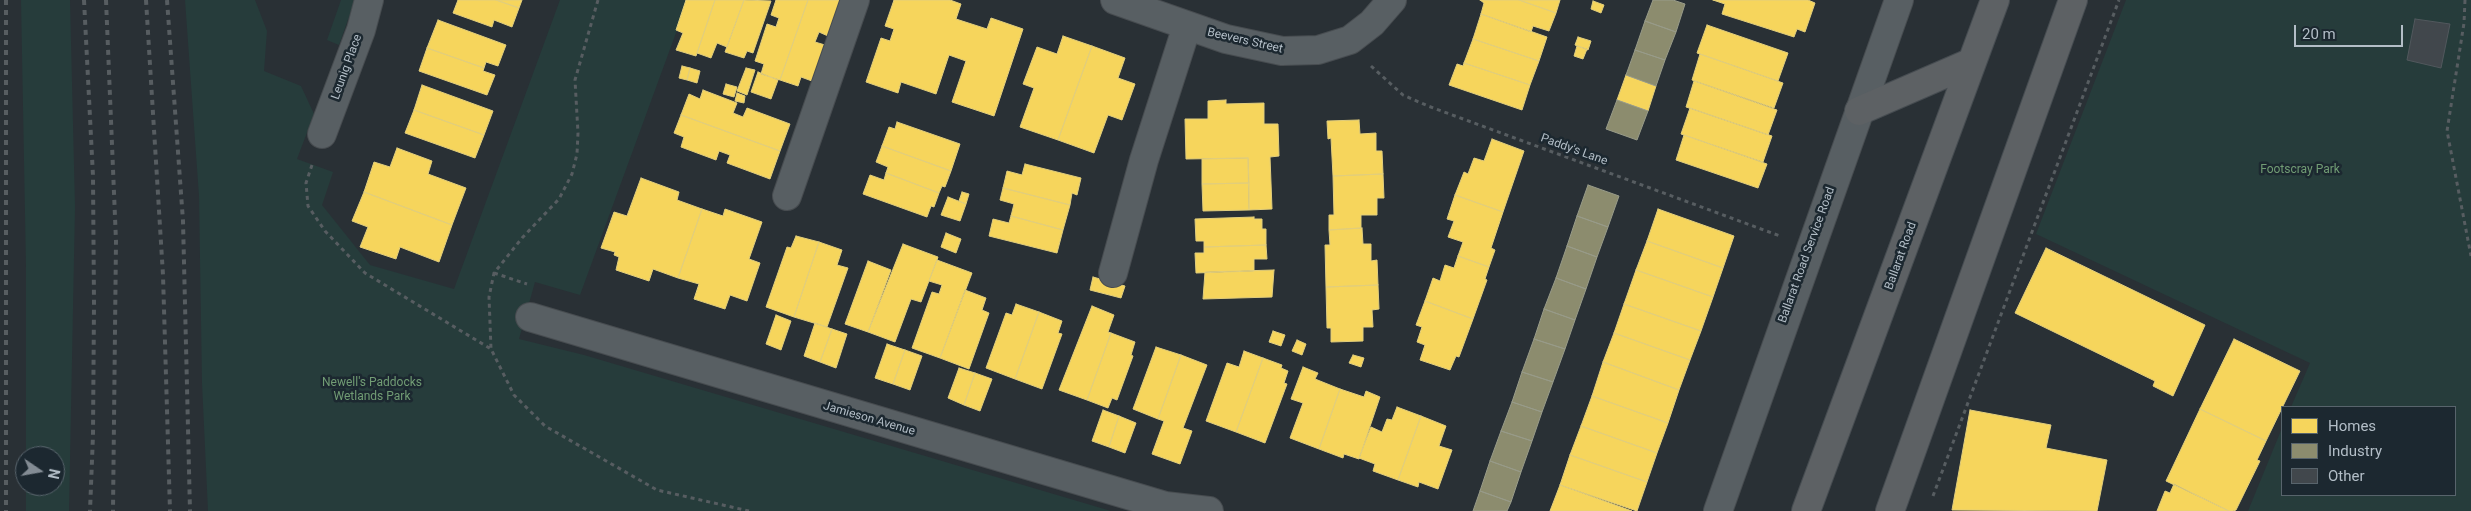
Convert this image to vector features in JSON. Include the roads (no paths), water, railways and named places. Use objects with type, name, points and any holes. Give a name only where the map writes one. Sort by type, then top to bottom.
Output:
[{"type":"highway","name":"Ballarat Road","points":[[1806,511],[1995,0]]},
{"type":"highway","points":[[1890,511],[2073,0]]},
{"type":"highway","points":[[1859,111],[1972,62]]},
{"type":"street","name":"Leunig Place","points":[[322,134],[361,30],[369,0]]},
{"type":"street","points":[[787,196],[855,0]]},
{"type":"street","name":"Beevers Street","points":[[1115,0],[1226,39],[1282,51],[1318,50],[1350,40],[1372,23],[1392,0]]},
{"type":"street","name":"Ballarat Road Service Road","points":[[1718,511],[1898,0]]},
{"type":"street","points":[[1113,273],[1144,160],[1188,26]]},
{"type":"street","name":"Jamieson Avenue","points":[[530,317],[1165,506],[1209,511]]},
{"type":"railway","points":[[6,0],[6,511]]},
{"type":"railway","points":[[84,0],[93,176],[93,435],[90,511]]},
{"type":"railway","points":[[106,0],[116,241],[113,511]]},
{"type":"railway","points":[[146,0],[163,275],[170,511]]},
{"type":"railway","points":[[167,0],[183,221],[190,511]]},
{"type":"park label","name":"Footscray Park","points":[[2300,170]]},
{"type":"park label","name":"Newell's Paddocks Wetlands Park","points":[[372,390]]}]
